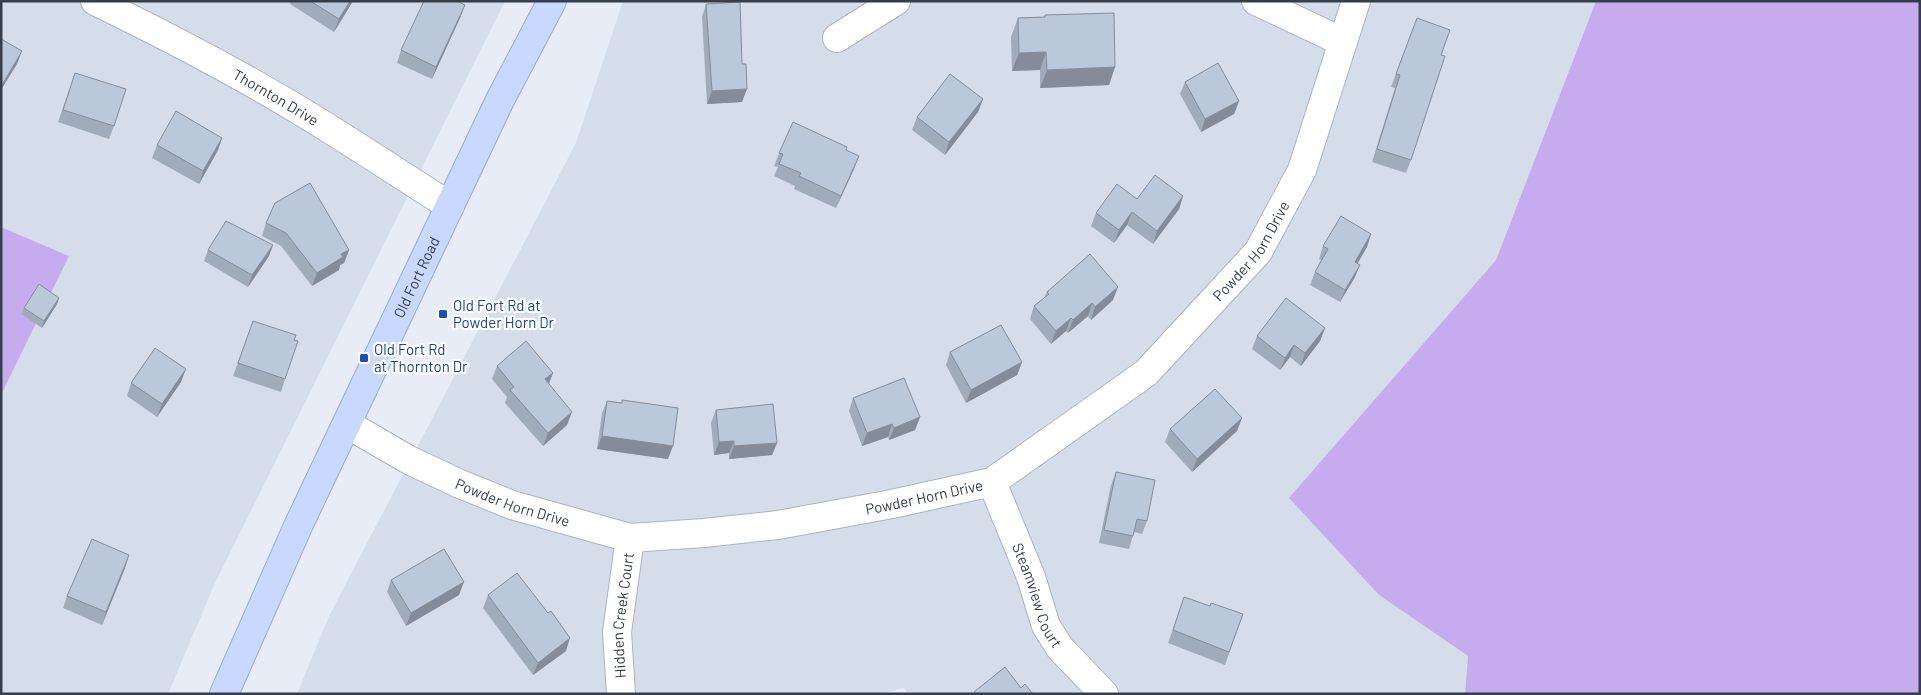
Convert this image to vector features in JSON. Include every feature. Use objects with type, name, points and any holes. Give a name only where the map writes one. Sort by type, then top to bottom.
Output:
[{"type":"main road","name":"Old Fort Road","points":[[224,694],[299,524],[500,100],[552,1]]},
{"type":"street","name":"Thornton Drive","points":[[94,1],[230,70],[312,118],[450,206]]},
{"type":"street","points":[[837,38],[896,1]]},
{"type":"street","points":[[1256,1],[1343,42]]},
{"type":"street","name":"Powder Horn Drive","points":[[347,424],[409,460],[460,484],[512,505],[630,538],[778,525],[892,504],[992,482],[1146,373],[1258,252],[1302,170],[1356,1]]},
{"type":"street","name":"Steamview Court","points":[[992,482],[1031,578],[1046,626],[1060,648],[1104,694]]},
{"type":"street","name":"Hidden Creek Court","points":[[621,694],[618,632],[630,538]]},
{"type":"shaded area","points":[[1,1],[505,1],[215,583],[168,694],[1,694],[1,395],[69,256],[1,227]]},
{"type":"shaded area","points":[[623,1],[1596,1],[1496,260],[1290,498],[1379,595],[1468,656],[1465,694],[909,694],[904,688],[880,694],[297,694],[329,616],[576,143]]},
{"type":"shaded area","points":[[1596,1],[1920,1],[1920,694],[1465,694],[1468,656],[1379,595],[1289,498],[1496,260]]},
{"type":"shaded area","points":[[1,227],[69,256],[1,395]]},
{"type":"building","points":[[310,1],[350,1],[339,19]]},
{"type":"building","points":[[424,1],[457,1],[465,5],[436,67],[401,50]]},
{"type":"building","points":[[740,2],[742,64],[746,64],[747,89],[712,91],[706,4]]},
{"type":"building","points":[[1114,13],[1115,67],[1047,70],[1046,52],[1019,53],[1018,18],[1045,17],[1045,15]]},
{"type":"building","points":[[1417,18],[1450,30],[1441,55],[1445,56],[1411,160],[1377,149],[1400,75],[1396,74]]},
{"type":"building","points":[[1,39],[22,51],[2,85],[1,84]]},
{"type":"building","points":[[1218,63],[1239,101],[1205,119],[1185,82]]},
{"type":"building","points":[[75,73],[126,89],[114,126],[63,110]]},
{"type":"building","points":[[950,74],[983,99],[949,142],[917,117]]},
{"type":"building","points":[[176,111],[222,138],[203,171],[157,145]]},
{"type":"building","points":[[793,122],[847,147],[846,150],[859,156],[841,196],[799,176],[801,173],[779,164],[783,154],[779,153]]},
{"type":"building","points":[[1155,175],[1183,196],[1157,231],[1132,212],[1119,230],[1096,213],[1117,184],[1137,199]]},
{"type":"building","points":[[310,183],[349,250],[341,254],[343,257],[317,273],[286,233],[266,223],[275,203]]},
{"type":"building","points":[[1341,216],[1371,234],[1355,262],[1360,265],[1345,290],[1315,272],[1328,249],[1323,246]]},
{"type":"building","points":[[226,221],[273,245],[252,275],[208,250]]},
{"type":"building","points":[[1090,254],[1118,287],[1095,307],[1092,303],[1073,320],[1071,318],[1056,331],[1034,306]]},
{"type":"building","points":[[39,284],[59,298],[44,321],[24,308]]},
{"type":"building","points":[[1286,298],[1325,328],[1305,353],[1294,345],[1285,358],[1257,336]]},
{"type":"building","points":[[253,321],[296,335],[294,340],[298,341],[285,379],[238,363]]},
{"type":"building","points":[[1001,325],[1022,362],[971,390],[950,352]]},
{"type":"building","points":[[526,341],[553,373],[545,379],[572,412],[548,433],[510,390],[514,387],[497,366]]},
{"type":"building","points":[[155,348],[186,369],[162,404],[131,383]]},
{"type":"building","points":[[904,378],[920,417],[894,428],[892,424],[867,433],[853,398]]},
{"type":"building","points":[[1215,389],[1242,418],[1197,459],[1170,429]]},
{"type":"building","points":[[622,400],[678,408],[673,446],[602,436],[607,401],[622,403]]},
{"type":"building","points":[[773,404],[777,443],[734,446],[734,441],[719,442],[716,410]]},
{"type":"building","points":[[1116,472],[1155,480],[1147,521],[1137,519],[1133,536],[1104,530]]},
{"type":"building","points":[[92,539],[129,555],[106,612],[67,596]]},
{"type":"building","points":[[444,549],[464,582],[411,613],[391,580]]},
{"type":"building","points":[[517,573],[548,613],[551,611],[570,638],[538,663],[488,595]]},
{"type":"building","points":[[1184,597],[1210,606],[1211,603],[1243,614],[1229,652],[1173,630]]},
{"type":"building","points":[[1005,667],[1021,688],[1025,684],[1033,694],[975,694],[974,692]]},
{"type":"place","name":"Old Fort Rd at Powder Horn Dr","points":[[443,314]]},
{"type":"place","name":"Old Fort Rd at Thornton Dr","points":[[364,358]]}]
